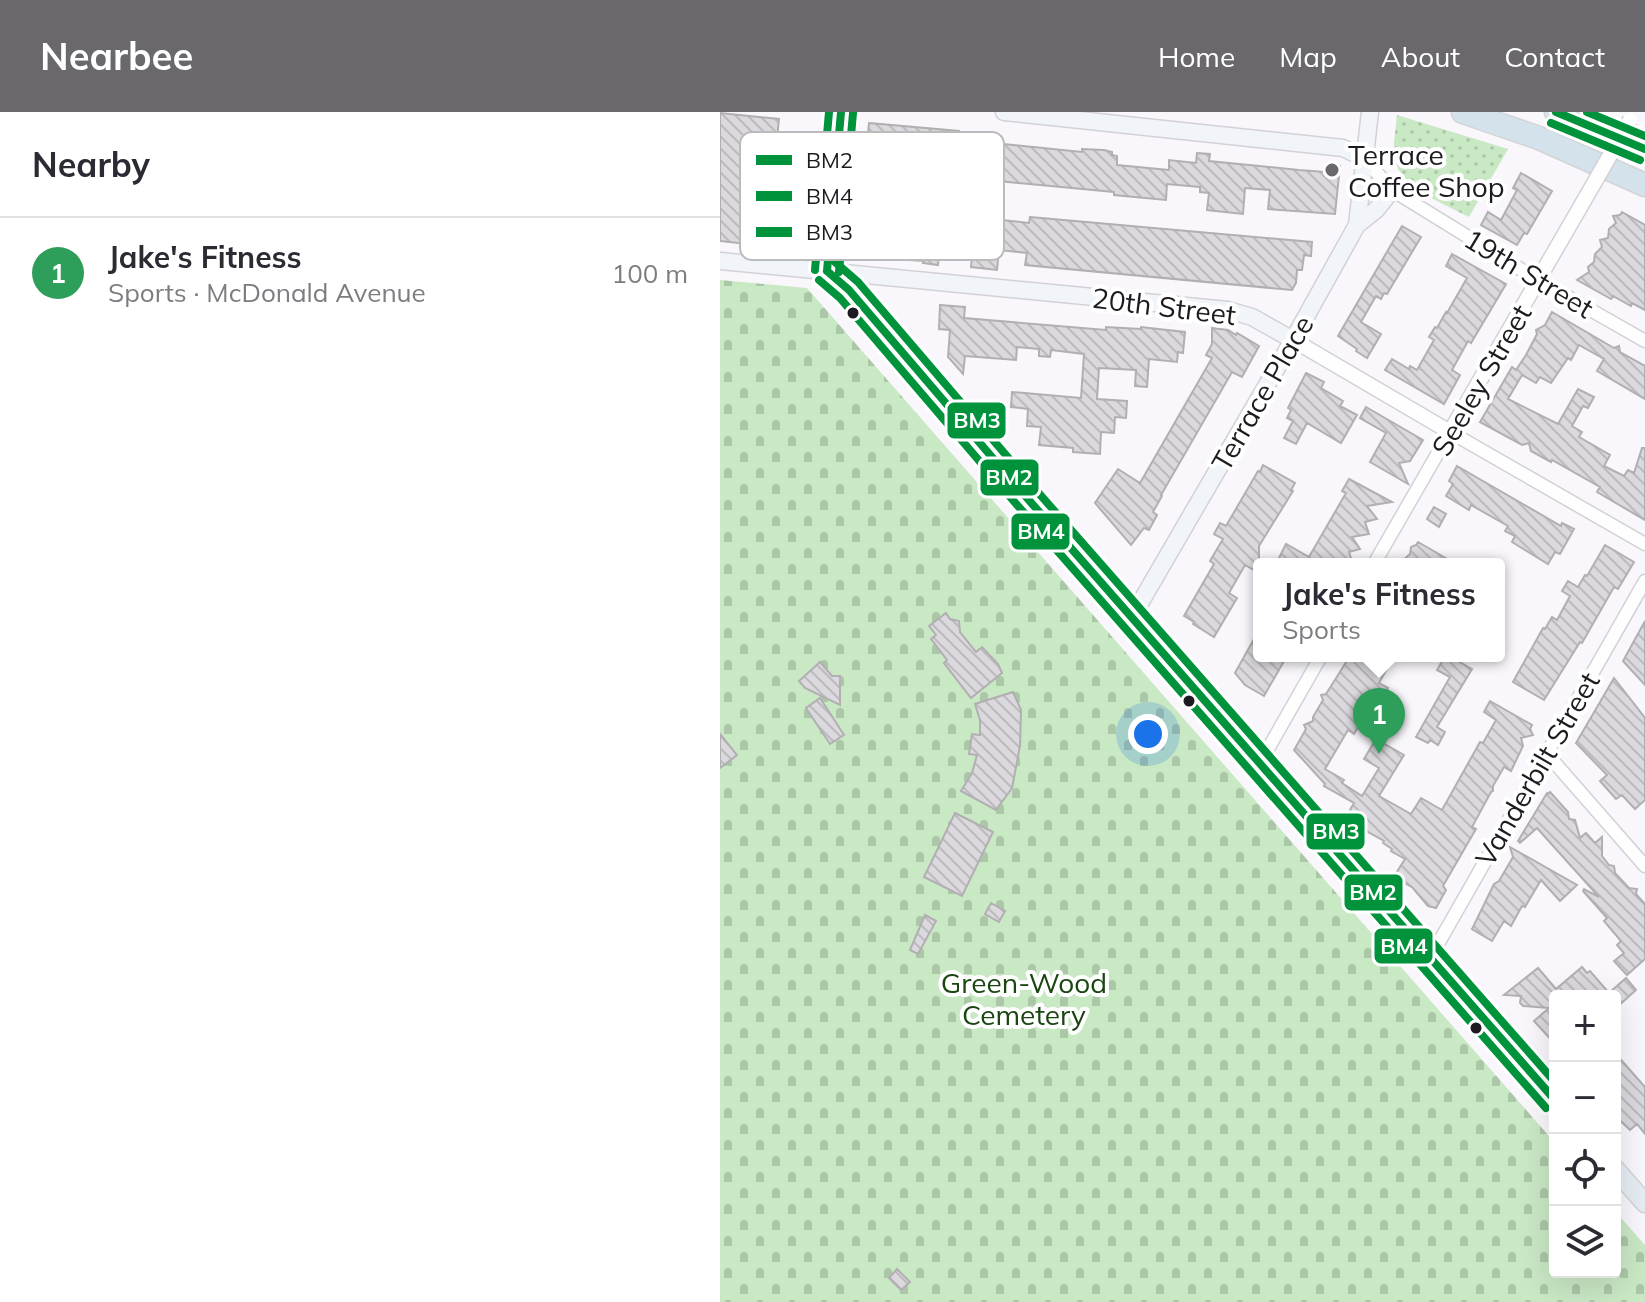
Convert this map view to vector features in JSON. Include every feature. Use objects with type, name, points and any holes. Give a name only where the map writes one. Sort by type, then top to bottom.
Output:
[{"type":"highway","points":[[1463,112],[1539,138],[1645,185]]},
{"type":"highway","points":[[1556,112],[1645,149]]},
{"type":"main road","points":[[839,132],[841,112]]},
{"type":"main road","points":[[1004,112],[1343,148],[1364,158]]},
{"type":"main road","name":"Terrace Place","points":[[1132,617],[1357,225],[1370,112]]},
{"type":"main road","points":[[1357,225],[1376,210],[1392,190]]},
{"type":"main road","points":[[828,260],[827,271],[849,290],[1549,1093]]},
{"type":"main road","name":"20th Street","points":[[720,261],[1228,310],[1252,317],[1293,340]]},
{"type":"main road","points":[[1621,1176],[1645,1203]]},
{"type":"street","name":"Seeley Street","points":[[1377,558],[1632,116]]},
{"type":"street","name":"19th Street","points":[[1364,158],[1392,190],[1538,280],[1645,341]]},
{"type":"street","name":"20th Street","points":[[1293,340],[1645,544]]},
{"type":"street","name":"Vanderbilt Street","points":[[1430,958],[1643,591]]},
{"type":"street","points":[[1260,763],[1318,662]]},
{"type":"street","points":[[1547,754],[1645,866]]},
{"type":"green space","points":[[1397,115],[1508,149],[1469,217],[1425,194],[1405,179],[1395,160]]},
{"type":"green space","name":"Green-Wood Cemetery","points":[[720,280],[807,288],[1549,1136],[1549,1278],[1621,1278],[1621,1218],[1645,1245],[1645,1302],[720,1302]]},
{"type":"building","points":[[720,113],[779,119],[778,132],[740,132],[740,243],[720,241]]},
{"type":"building","points":[[869,123],[959,131],[959,132],[868,132]]},
{"type":"building","points":[[1004,144],[1082,152],[1082,149],[1104,150],[1117,156],[1117,165],[1169,170],[1169,160],[1196,163],[1197,153],[1210,154],[1209,161],[1299,170],[1325,172],[1326,165],[1340,166],[1335,214],[1268,209],[1270,190],[1245,188],[1243,214],[1207,210],[1209,193],[1200,192],[1200,187],[1167,184],[1166,200],[1114,195],[1114,192],[1004,182]]},
{"type":"building","points":[[1521,173],[1552,191],[1527,234],[1524,233],[1517,245],[1481,225],[1488,212],[1501,220],[1517,190],[1513,188]]},
{"type":"building","points":[[1622,212],[1645,225],[1645,310],[1613,296],[1611,299],[1577,280],[1589,272],[1588,267],[1602,247],[1600,240],[1608,238],[1609,229],[1616,223],[1613,216]]},
{"type":"building","points":[[1030,217],[1312,242],[1311,256],[1304,255],[1302,270],[1297,270],[1292,290],[1025,265],[1027,253],[1004,251],[1004,220],[1029,223]]},
{"type":"building","points":[[1402,226],[1421,237],[1387,294],[1384,293],[1381,299],[1376,296],[1361,322],[1381,334],[1367,358],[1338,336]]},
{"type":"building","points":[[1452,254],[1506,284],[1452,370],[1460,375],[1444,404],[1385,370],[1392,359],[1417,370],[1434,340],[1429,337],[1467,278],[1446,266]]},
{"type":"building","points":[[910,260],[938,260],[938,265],[923,263]]},
{"type":"building","points":[[972,260],[998,260],[997,270],[971,267]]},
{"type":"building","points":[[940,305],[965,307],[964,318],[1106,330],[1106,327],[1141,327],[1185,332],[1183,353],[1178,352],[1177,362],[1149,359],[1147,387],[1135,386],[1136,370],[1099,368],[1097,399],[1127,401],[1126,418],[1115,417],[1114,433],[1101,432],[1100,454],[1073,452],[1073,448],[1039,445],[1041,427],[1027,426],[1028,409],[1011,407],[1012,392],[1081,398],[1084,354],[1051,350],[1050,357],[1039,356],[1039,349],[1017,347],[1016,360],[965,356],[963,374],[948,357],[950,330],[939,329]]},
{"type":"building","points":[[1552,312],[1614,348],[1619,346],[1620,352],[1645,366],[1645,399],[1597,371],[1604,359],[1579,345],[1571,360],[1568,358],[1551,383],[1540,377],[1536,383],[1522,375],[1508,399],[1558,424],[1578,389],[1594,397],[1588,408],[1583,406],[1572,426],[1582,432],[1579,437],[1610,455],[1604,466],[1624,476],[1628,470],[1634,473],[1642,448],[1645,448],[1645,520],[1597,492],[1600,487],[1531,451],[1529,443],[1522,445],[1480,422],[1512,367],[1516,370],[1526,355],[1537,334],[1536,330],[1545,325]]},
{"type":"building","points":[[1212,328],[1237,333],[1259,346],[1242,377],[1232,372],[1161,495],[1153,512],[1157,515],[1149,530],[1144,528],[1131,545],[1095,503],[1118,469],[1140,483],[1212,358],[1206,355],[1212,344]]},
{"type":"building","points":[[1306,373],[1324,382],[1321,388],[1343,401],[1340,406],[1357,415],[1341,443],[1307,423],[1296,444],[1284,438],[1293,421],[1287,418],[1291,410],[1288,408]]},
{"type":"building","points":[[1366,407],[1423,440],[1410,461],[1399,463],[1408,484],[1370,462],[1386,433],[1360,418]]},
{"type":"building","points":[[1263,465],[1295,483],[1293,491],[1259,546],[1259,558],[1253,558],[1253,570],[1245,565],[1229,593],[1237,598],[1214,637],[1184,616],[1214,564],[1210,561],[1223,539],[1214,534],[1220,523],[1226,526]]},
{"type":"building","points":[[1457,466],[1561,526],[1562,523],[1574,529],[1560,554],[1555,552],[1548,564],[1512,542],[1515,536],[1505,531],[1508,526],[1471,505],[1469,510],[1446,496],[1453,484],[1449,481]]},
{"type":"building","points":[[1349,479],[1392,502],[1367,506],[1377,519],[1365,522],[1369,534],[1352,537],[1360,549],[1349,552],[1351,558],[1279,558],[1286,544],[1309,557],[1346,493],[1342,491]]},
{"type":"building","points":[[1434,507],[1446,514],[1439,527],[1427,519]]},
{"type":"building","points":[[1418,542],[1446,558],[1406,558],[1411,547]]},
{"type":"building","points":[[1605,545],[1634,562],[1618,589],[1614,587],[1544,700],[1513,682],[1543,628],[1552,617],[1557,620],[1570,596],[1562,591],[1568,581],[1578,587]]},
{"type":"building","points":[[946,613],[950,619],[959,621],[960,632],[976,652],[982,647],[1002,673],[971,698],[944,663],[947,660],[931,639],[936,635],[929,626]]},
{"type":"building","points":[[1645,621],[1645,685],[1623,661]]},
{"type":"building","points":[[1253,641],[1253,662],[1284,662],[1264,696],[1245,685],[1235,673]]},
{"type":"building","points":[[820,662],[832,676],[840,676],[840,705],[805,688],[799,681]]},
{"type":"building","points":[[1346,662],[1391,662],[1379,683],[1388,688],[1382,699],[1398,709],[1391,721],[1369,708],[1354,734],[1348,730],[1325,769],[1362,796],[1379,768],[1364,759],[1376,739],[1404,755],[1379,796],[1411,814],[1421,798],[1442,810],[1480,742],[1483,743],[1496,720],[1484,712],[1490,701],[1532,725],[1533,735],[1521,738],[1523,746],[1511,771],[1504,767],[1493,786],[1472,827],[1476,829],[1443,886],[1446,890],[1436,908],[1428,906],[1412,887],[1395,875],[1405,859],[1368,832],[1350,810],[1354,803],[1324,786],[1294,750],[1306,729],[1304,725],[1313,721],[1323,700],[1321,695],[1326,694]]},
{"type":"building","points":[[1442,662],[1460,662],[1472,669],[1437,727],[1445,732],[1438,745],[1416,737],[1450,677],[1437,670]]},
{"type":"building","points":[[1614,678],[1645,718],[1645,800],[1635,809],[1622,795],[1616,799],[1600,781],[1607,775],[1576,743]]},
{"type":"building","points":[[1013,692],[1021,710],[1020,746],[1012,788],[996,810],[961,791],[972,773],[977,755],[969,754],[972,734],[980,735],[975,704]]},
{"type":"building","points":[[820,698],[844,735],[830,744],[806,708]]},
{"type":"building","points":[[720,734],[737,755],[720,768]]},
{"type":"building","points":[[1550,792],[1568,812],[1569,819],[1575,820],[1580,838],[1586,833],[1595,843],[1602,837],[1602,856],[1609,865],[1614,866],[1615,873],[1629,888],[1637,889],[1636,894],[1645,904],[1645,959],[1627,975],[1614,961],[1624,953],[1617,945],[1621,941],[1604,921],[1607,918],[1583,891],[1599,897],[1537,828],[1520,843],[1518,841]]},
{"type":"building","points":[[955,813],[993,832],[962,896],[924,877]]},
{"type":"building","points":[[1510,847],[1577,885],[1560,901],[1541,880],[1511,926],[1504,921],[1492,941],[1472,929],[1494,884],[1513,857]]},
{"type":"building","points":[[991,903],[1005,911],[999,922],[985,914]]},
{"type":"building","points":[[925,915],[936,921],[918,954],[910,950]]},
{"type":"building","points":[[1582,967],[1587,973],[1590,971],[1606,990],[1549,990],[1549,1008],[1523,1006],[1521,996],[1504,995],[1538,968],[1556,989]]},
{"type":"building","points":[[1626,978],[1636,990],[1621,1004],[1621,990],[1612,990]]},
{"type":"building","points":[[1549,1008],[1549,1037],[1534,1021]]},
{"type":"building","points":[[1621,1060],[1645,1087],[1645,1134],[1637,1124],[1630,1130],[1621,1122]]},
{"type":"building","points":[[897,1269],[910,1282],[901,1290],[889,1278]]},
{"type":"transit line","name":"BM3","points":[[827,132],[829,112]]},
{"type":"transit line","name":"BM2","points":[[839,132],[841,112]]},
{"type":"transit line","name":"BM2","points":[[1556,112],[1645,149]]},
{"type":"transit line","name":"BM3","points":[[1587,112],[1645,136]]},
{"type":"transit line","name":"BM4","points":[[851,132],[853,113]]},
{"type":"transit line","name":"BM4","points":[[1551,123],[1640,160]]},
{"type":"transit line","name":"BM3","points":[[815,270],[816,260]]},
{"type":"transit line","name":"BM2","points":[[827,271],[828,260]]},
{"type":"transit line","name":"BM4","points":[[839,272],[840,260]]},
{"type":"transit line","name":"BM3","points":[[835,262],[858,282],[1029,482],[1549,1075]]},
{"type":"transit line","name":"BM2","points":[[827,271],[849,290],[1020,490],[1549,1093]]},
{"type":"transit line","name":"BM4","points":[[819,280],[840,298],[1011,498],[1546,1108]]},
{"type":"place","name":"Terrace Coffee Shop","points":[[1332,170]]},
{"type":"place","name":"Jake's Fitness","points":[[1379,754]]}]
